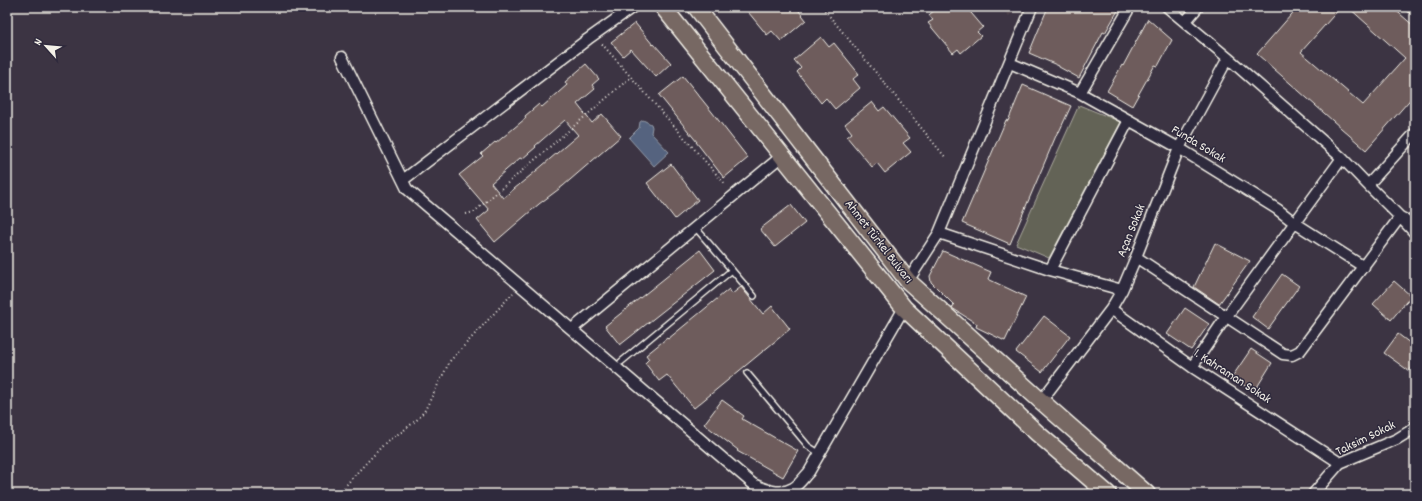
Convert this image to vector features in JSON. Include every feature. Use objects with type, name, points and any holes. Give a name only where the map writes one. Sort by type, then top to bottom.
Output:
[{"type":"main road","name":"Ahmet Türkel Bulvarı","points":[[663,7],[904,308],[1037,433],[1108,494]]},
{"type":"main road","name":"Ahmet Türkel Bulvarı","points":[[696,7],[908,281],[1146,494]]},
{"type":"street","points":[[403,180],[588,39],[633,7]]},
{"type":"street","points":[[908,281],[939,233],[1032,7]]},
{"type":"street","points":[[1080,93],[1130,7]]},
{"type":"street","points":[[1167,7],[1228,58],[1342,158],[1415,233]]},
{"type":"street","points":[[1185,22],[1198,7]]},
{"type":"street","points":[[1412,7],[1415,10]]},
{"type":"street","points":[[342,57],[407,189],[752,484],[768,491],[782,491],[793,488],[809,472],[904,308]]},
{"type":"street","name":"Açan Sokak","points":[[1041,401],[1111,309],[1122,290],[1179,148],[1228,58]]},
{"type":"street","name":"Funda Sokak","points":[[1010,63],[1080,93],[1179,148],[1364,267]]},
{"type":"street","points":[[1050,270],[1129,120]]},
{"type":"street","points":[[1368,185],[1415,132]]},
{"type":"street","points":[[572,329],[783,155]]},
{"type":"street","points":[[1192,367],[1226,317],[1342,158]]},
{"type":"street","points":[[1400,217],[1415,226]]},
{"type":"street","points":[[1136,257],[1283,354],[1292,355],[1300,351],[1400,217]]},
{"type":"street","points":[[939,233],[1050,270],[1122,290]]},
{"type":"street","name":"1. Kahraman Sokak","points":[[1111,309],[1192,367],[1340,463]]},
{"type":"street","name":"Taksim Sokak","points":[[1313,494],[1340,463],[1397,439],[1415,426]]},
{"type":"lane","points":[[695,227],[754,296]]},
{"type":"lane","points":[[621,362],[732,270]]},
{"type":"lane","points":[[748,373],[808,446],[820,453]]},
{"type":"path","points":[[822,7],[946,158]]},
{"type":"path","points":[[602,44],[725,184]]},
{"type":"path","points":[[466,214],[474,212],[631,77]]},
{"type":"path","points":[[339,494],[387,440],[419,418],[425,410],[450,361],[520,285]]},
{"type":"shaded area","points":[[1001,7],[1018,7],[1017,10],[1009,16]]},
{"type":"green space","points":[[1079,105],[1121,122],[1049,258],[1016,244]]},
{"type":"water","points":[[643,120],[651,124],[651,133],[669,152],[654,166],[629,138],[639,128],[640,122]]},
{"type":"building","points":[[744,7],[796,7],[806,20],[781,41],[772,31],[767,35]]},
{"type":"building","points":[[938,7],[966,7],[983,27],[977,32],[981,36],[961,53],[958,49],[953,53],[928,23],[933,20],[929,15]]},
{"type":"building","points":[[1048,7],[1120,7],[1105,33],[1103,32],[1079,78],[1059,66],[1029,53]]},
{"type":"building","points":[[1298,7],[1341,7],[1301,52],[1363,105],[1405,58],[1348,7],[1392,7],[1415,27],[1415,94],[1366,150],[1257,54]]},
{"type":"building","points":[[1148,19],[1172,40],[1158,66],[1155,65],[1132,106],[1107,91],[1122,65],[1123,66]]},
{"type":"building","points":[[635,23],[653,45],[654,44],[671,63],[656,77],[631,49],[623,56],[611,42]]},
{"type":"building","points":[[821,37],[829,47],[834,43],[859,74],[853,79],[860,88],[835,109],[826,98],[821,103],[797,72],[801,68],[794,60]]},
{"type":"building","points":[[586,64],[599,79],[592,85],[595,89],[577,104],[592,123],[602,114],[621,136],[495,242],[477,220],[489,210],[459,175],[483,156],[481,154],[495,142],[496,143],[526,118],[525,116],[539,104],[542,107],[567,85],[565,82]],"holes":[[[565,120],[578,135],[503,198],[491,183],[520,158],[522,159]]]},
{"type":"building","points":[[683,76],[748,158],[724,178],[659,95]]},
{"type":"building","points":[[1023,85],[1071,106],[1059,132],[1058,131],[1010,244],[962,223],[1006,120],[1008,121]]},
{"type":"building","points":[[872,102],[879,111],[884,107],[910,138],[903,143],[911,152],[885,173],[877,163],[872,167],[847,137],[852,133],[845,124]]},
{"type":"building","points":[[671,164],[698,200],[675,219],[647,183]]},
{"type":"building","points":[[791,205],[805,223],[775,247],[760,229]]},
{"type":"building","points":[[1215,243],[1250,261],[1219,304],[1194,287]]},
{"type":"building","points":[[700,250],[715,270],[620,345],[605,326]]},
{"type":"building","points":[[943,251],[991,272],[988,279],[1026,297],[1005,341],[976,327],[977,324],[952,308],[954,305],[931,282],[930,276]]},
{"type":"building","points":[[1282,274],[1299,286],[1268,329],[1252,317]]},
{"type":"building","points":[[1394,281],[1411,296],[1391,320],[1373,304]]},
{"type":"building","points":[[741,287],[763,314],[772,306],[790,329],[694,408],[667,375],[659,381],[645,363],[649,359],[646,355],[729,289],[732,294]]},
{"type":"building","points":[[1185,308],[1209,324],[1191,350],[1167,334]]},
{"type":"building","points":[[1044,316],[1070,336],[1042,372],[1016,352]]},
{"type":"building","points":[[1398,334],[1415,347],[1415,363],[1409,371],[1384,353]]},
{"type":"building","points":[[1251,349],[1272,363],[1254,392],[1232,377]]},
{"type":"building","points":[[722,400],[744,416],[742,419],[798,451],[783,477],[737,451],[738,450],[704,424]]}]
